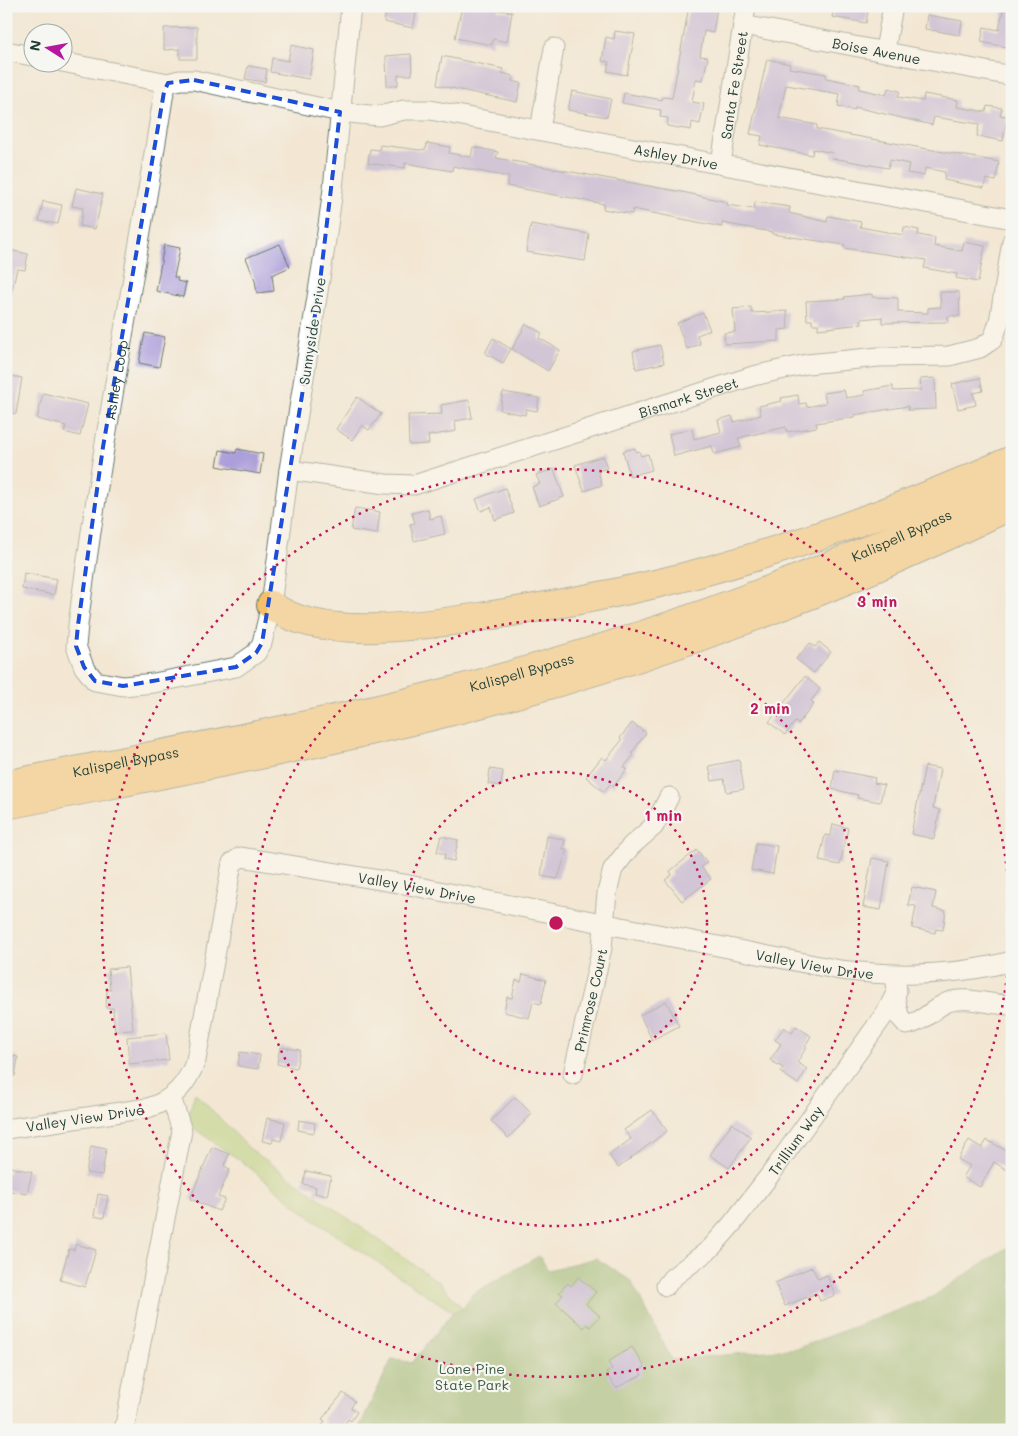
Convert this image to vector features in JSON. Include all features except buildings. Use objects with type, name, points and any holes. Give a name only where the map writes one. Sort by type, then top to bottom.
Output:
[{"type":"highway","points":[[271,605],[286,615],[302,620],[343,626],[383,628],[476,618],[589,598],[699,573],[795,544],[884,513],[1012,460]]},
{"type":"highway","name":"Kalispell Bypass","points":[[7,790],[380,709],[556,663],[694,618],[795,580],[903,535],[1012,484]]},
{"type":"highway","name":"Kalispell Bypass","points":[[7,790],[406,722],[549,685],[675,645],[789,603],[886,564],[1012,505]]},
{"type":"street","name":"Sunnyside Drive","points":[[256,653],[262,643],[271,605],[289,470],[319,290],[333,189],[351,6]]},
{"type":"street","name":"Santa Fe Street","points":[[721,163],[746,6]]},
{"type":"street","points":[[885,50],[892,6]]},
{"type":"street","name":"Boise Avenue","points":[[743,25],[885,50],[1012,76]]},
{"type":"street","points":[[540,130],[554,48]]},
{"type":"street","points":[[6,51],[22,54]]},
{"type":"street","points":[[72,64],[168,83],[180,80],[194,80],[340,112]]},
{"type":"street","name":"Ashley Loop","points":[[168,83],[164,92],[128,308],[102,446],[76,646],[84,668],[95,681],[123,686],[154,683],[236,667],[256,653]]},
{"type":"street","name":"Ashley Drive","points":[[340,112],[379,116],[404,110],[430,110],[1012,219]]},
{"type":"street","name":"Bismark Street","points":[[289,470],[385,484],[414,485],[753,376],[807,364],[879,358],[949,356],[980,348],[992,339],[999,322],[1012,241]]},
{"type":"street","name":"Primrose Court","points":[[573,1074],[606,924],[607,893],[613,869],[631,846],[654,826],[669,797]]},
{"type":"street","name":"Valley View Drive","points":[[6,1129],[148,1108],[171,1097],[186,1083],[196,1060],[232,863],[241,856],[404,884],[816,966],[895,975],[956,972],[1012,961]]},
{"type":"street","points":[[895,975],[897,987],[895,996],[899,1016],[907,1024],[916,1023],[949,1002],[1012,1005]]},
{"type":"street","name":"Trillium Way","points":[[666,1286],[672,1278],[710,1249],[732,1224],[778,1164],[887,1011],[895,996]]},
{"type":"street","points":[[125,1425],[182,1131],[171,1097]]},
{"type":"highlighted area","points":[[194,80],[340,112],[319,290],[262,643],[256,653],[236,667],[123,686],[95,681],[84,667],[76,646],[78,625],[103,447],[164,92],[168,83]]},
{"type":"green space","points":[[195,1093],[250,1149],[440,1283],[463,1309],[358,1430],[392,1359],[412,1363],[453,1312],[315,1221],[244,1163],[186,1123]]},
{"type":"green space","name":"Lone Pine State Park","points":[[1012,1244],[1012,1430],[358,1430],[392,1359],[412,1363],[453,1312],[463,1309],[472,1294],[539,1256],[548,1270],[596,1258],[631,1281],[672,1360],[798,1348],[932,1297]]}]
